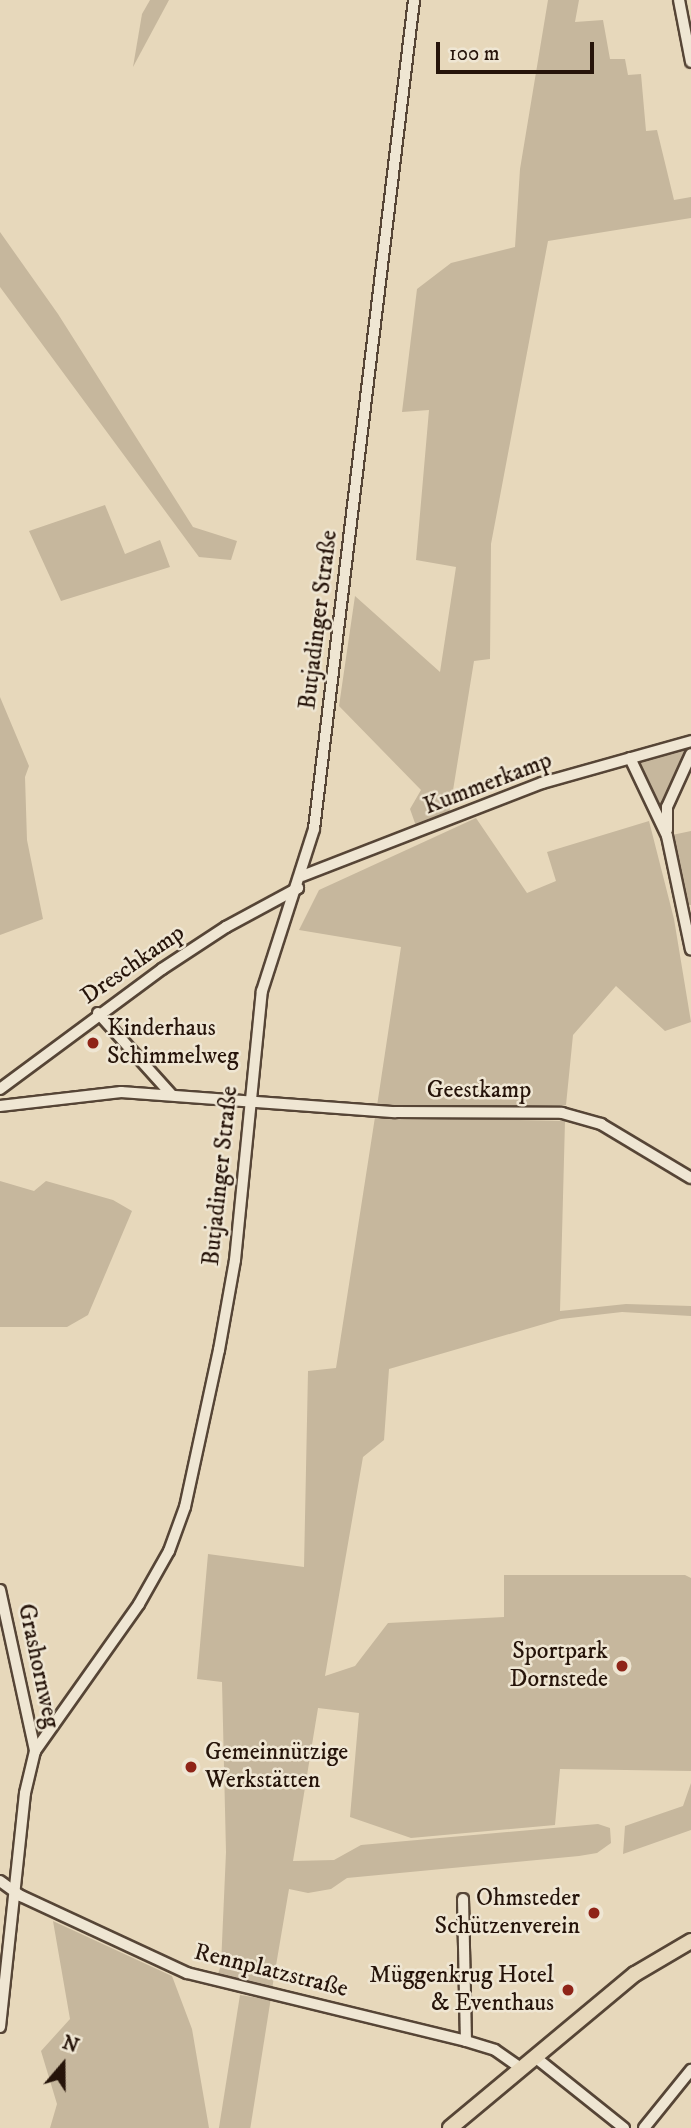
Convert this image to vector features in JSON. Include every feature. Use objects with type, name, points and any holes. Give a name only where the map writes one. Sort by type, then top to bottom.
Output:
[{"type":"main road","points":[[450,2128],[635,1974],[691,1941]]},
{"type":"street","name":"Butjadinger Straße","points":[[0,2027],[25,1793],[35,1751],[150,1588],[181,1518],[227,1312],[262,991],[302,876],[314,829],[414,0]]},
{"type":"street","points":[[679,0],[691,62]]},
{"type":"street","name":"Kummerkamp","points":[[302,876],[542,783],[691,740]]},
{"type":"street","points":[[691,754],[667,807],[667,836],[691,950]]},
{"type":"street","points":[[630,758],[667,836]]},
{"type":"street","name":"Dreschkamp","points":[[0,1089],[99,1013],[226,926],[298,888]]},
{"type":"street","points":[[99,1013],[171,1094]]},
{"type":"street","name":"Geestkamp","points":[[0,1106],[121,1092],[395,1112],[562,1112],[622,1135],[691,1178]]},
{"type":"street","name":"Grashornweg","points":[[0,1590],[35,1751]]},
{"type":"street","name":"Rennplatzstraße","points":[[0,1881],[187,1973],[239,1988],[274,1994],[466,2041],[495,2050],[521,2068]]},
{"type":"street","points":[[463,1899],[466,2041]]},
{"type":"street","points":[[535,2057],[624,2128]]},
{"type":"street","points":[[644,2128],[691,2070]]},
{"type":"shaded area","points":[[150,0],[169,0],[133,67],[142,14]]},
{"type":"shaded area","points":[[548,0],[579,0],[575,22],[603,20],[610,59],[625,59],[628,75],[641,74],[646,131],[657,130],[674,200],[691,197],[691,218],[548,241],[491,544],[490,659],[474,661],[449,815],[416,826],[410,809],[421,790],[339,706],[355,596],[440,672],[456,567],[416,560],[429,410],[402,412],[417,289],[451,263],[515,247],[520,169]]},
{"type":"shaded area","points":[[0,232],[58,314],[193,527],[237,541],[231,560],[199,557],[0,287]]},
{"type":"shaded area","points":[[105,505],[125,554],[160,540],[170,567],[61,601],[29,531]]},
{"type":"shaded area","points":[[0,697],[29,766],[25,777],[27,840],[43,919],[0,935]]},
{"type":"shaded area","points":[[691,744],[665,801],[663,819],[637,759]]},
{"type":"shaded area","points":[[476,818],[527,893],[556,881],[547,852],[649,821],[674,919],[691,1022],[665,1031],[616,986],[573,1035],[566,1105],[377,1106],[401,947],[299,930],[319,890]]},
{"type":"shaded area","points":[[691,831],[691,905],[689,905],[672,835]]},
{"type":"shaded area","points":[[375,1117],[565,1121],[560,1311],[626,1304],[691,1306],[691,1316],[622,1312],[561,1319],[389,1369],[384,1440],[363,1457],[325,1676],[355,1666],[388,1623],[504,1617],[504,1575],[685,1575],[691,1578],[691,1771],[560,1769],[555,1825],[411,1838],[350,1817],[359,1713],[318,1708],[293,1861],[334,1860],[361,1845],[598,1824],[610,1828],[611,1843],[597,1853],[579,1856],[347,1878],[331,1889],[308,1893],[289,1889],[272,1989],[216,1980],[221,1965],[226,1852],[222,1682],[197,1679],[208,1554],[304,1567],[308,1371],[336,1368]]},
{"type":"shaded area","points":[[0,1181],[34,1191],[46,1181],[113,1200],[132,1211],[88,1315],[67,1327],[0,1327]]},
{"type":"shaded area","points":[[691,1783],[691,1830],[623,1854],[625,1826],[683,1806]]},
{"type":"shaded area","points":[[53,1921],[172,1976],[192,2029],[209,2128],[50,2128],[57,2104],[41,2051],[70,2019]]},
{"type":"shaded area","points":[[240,1995],[271,2000],[250,2128],[219,2128]]},
{"type":"place","name":"Kinderhaus Schimmelweg","points":[[93,1043]]},
{"type":"place","name":"Sportpark Dornstede","points":[[622,1666]]},
{"type":"place","name":"Gemeinnützige Werkstätten","points":[[191,1767]]},
{"type":"place","name":"Ohmsteder Schützenverein","points":[[594,1913]]},
{"type":"place","name":"Müggenkrug Hotel & Eventhaus","points":[[568,1990]]}]
